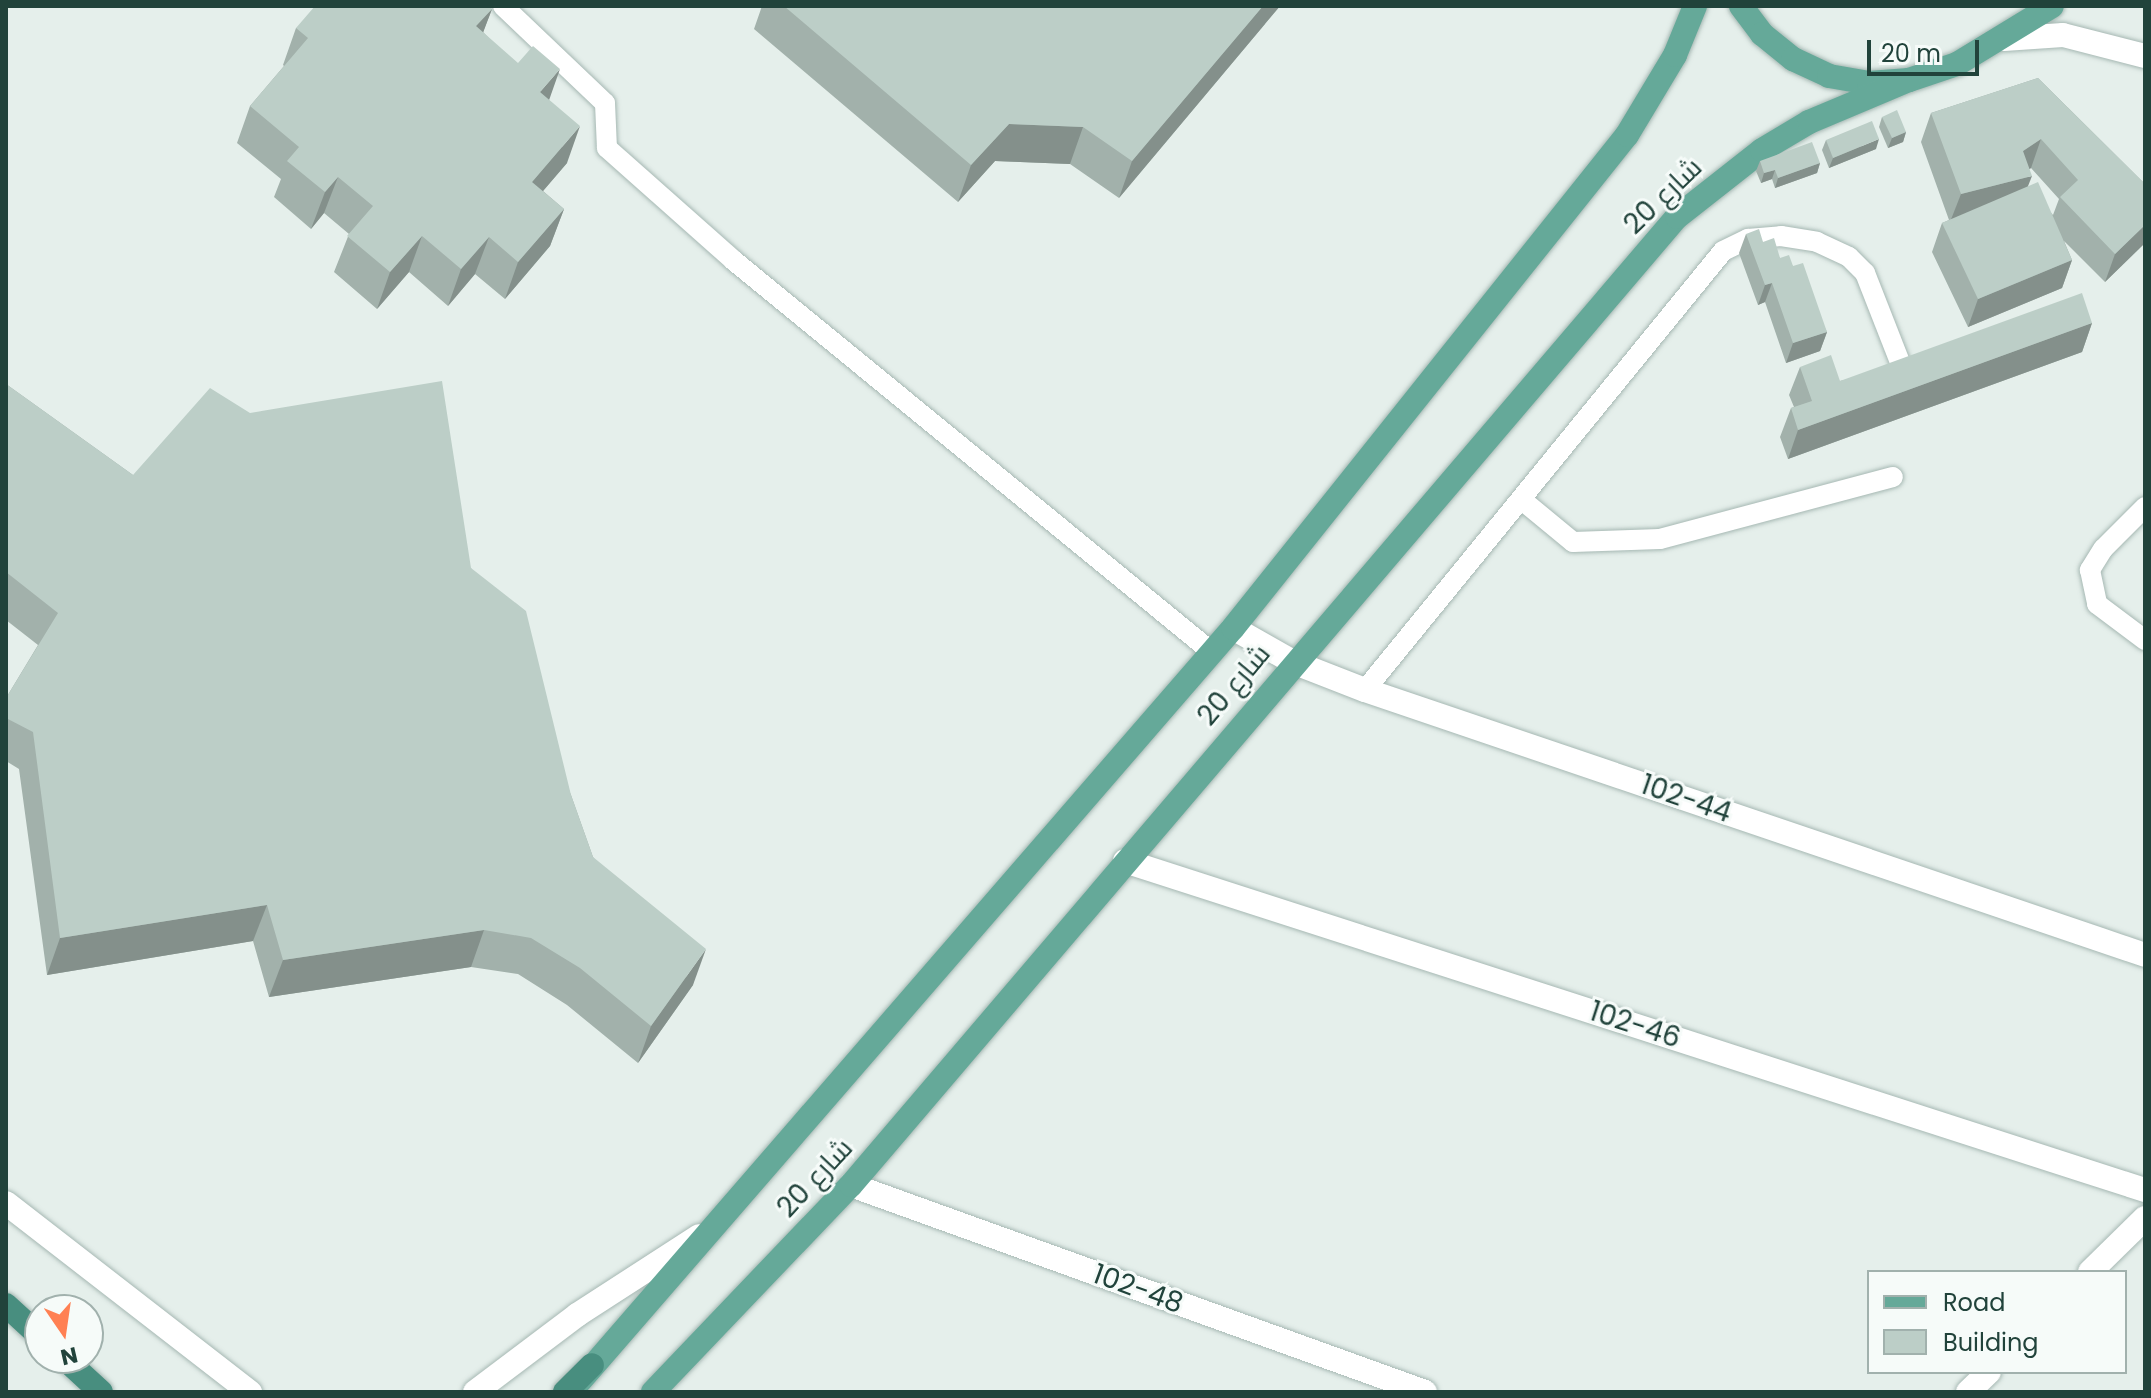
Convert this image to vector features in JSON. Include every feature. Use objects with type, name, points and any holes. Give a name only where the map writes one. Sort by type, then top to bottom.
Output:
[{"type":"highway","points":[[6,1305],[24,1321]]},
{"type":"highway","points":[[565,1392],[592,1365]]},
{"type":"highway","points":[[83,1374],[99,1388]]},
{"type":"main road","name":"شارع 20","points":[[572,1392],[592,1365],[748,1191],[1213,653],[1627,135],[1675,55],[1695,6]]},
{"type":"main road","points":[[1741,6],[1762,34],[1793,59],[1829,76],[1869,83],[1909,80],[1957,64],[2004,39],[2052,6]]},
{"type":"main road","name":"شارع 20","points":[[653,1392],[851,1185],[1293,662],[1677,217],[1774,143],[1858,99],[1909,80]]},
{"type":"street","points":[[2004,39],[2063,35],[2145,56]]},
{"type":"street","name":"102-44","points":[[1233,628],[1293,662],[1365,690],[2145,955]]},
{"type":"street","name":"102-46","points":[[1125,861],[2145,1190]]},
{"type":"street","name":"102-48","points":[[851,1185],[1368,1384],[1425,1392]]},
{"type":"street","points":[[475,1392],[577,1315],[699,1237],[748,1191]]},
{"type":"street","points":[[6,1203],[250,1392]]},
{"type":"street","points":[[2092,1270],[2145,1218]]},
{"type":"street","points":[[1968,1392],[1987,1374]]},
{"type":"lane","points":[[503,6],[605,103],[607,148],[733,260],[1213,653]]},
{"type":"lane","points":[[1365,690],[1723,251],[1748,239],[1781,236],[1817,242],[1849,257],[1865,273],[1903,370]]},
{"type":"lane","points":[[1522,500],[1573,542],[1660,539],[1893,477]]},
{"type":"lane","points":[[2145,507],[2103,549],[2090,570],[2097,604],[2145,640]]},
{"type":"building","points":[[315,6],[488,6],[492,9],[476,26],[518,63],[533,46],[560,69],[540,92],[580,126],[532,182],[564,209],[518,262],[489,237],[461,269],[422,236],[390,272],[347,236],[373,206],[338,177],[325,192],[287,161],[299,147],[250,106],[308,38],[296,28]]},
{"type":"building","points":[[784,6],[1263,6],[1132,161],[1083,127],[1009,124],[971,165]]},
{"type":"building","points":[[2038,78],[2145,184],[2145,225],[2115,254],[2060,197],[2078,180],[2041,139],[2023,151],[2032,176],[1961,194],[1931,113]]},
{"type":"building","points":[[1897,110],[1906,132],[1892,138],[1882,117]]},
{"type":"building","points":[[1872,121],[1879,139],[1833,158],[1826,140]]},
{"type":"building","points":[[1812,142],[1820,163],[1778,178],[1775,170],[1764,173],[1760,161]]},
{"type":"building","points":[[2038,182],[2072,260],[1978,299],[1942,223]]},
{"type":"building","points":[[1759,229],[1763,242],[1774,238],[1780,258],[1789,255],[1793,266],[1803,263],[1827,332],[1793,343],[1772,283],[1765,285],[1746,234]]},
{"type":"building","points":[[2082,293],[2092,323],[1798,430],[1791,408],[1812,401],[1800,367],[1831,355],[1840,381]]},
{"type":"building","points":[[442,381],[471,568],[526,611],[571,795],[593,857],[706,949],[651,1026],[580,968],[531,938],[484,930],[283,960],[267,905],[60,938],[33,732],[6,718],[6,698],[58,613],[6,572],[6,384],[133,475],[210,388],[250,413]]}]
